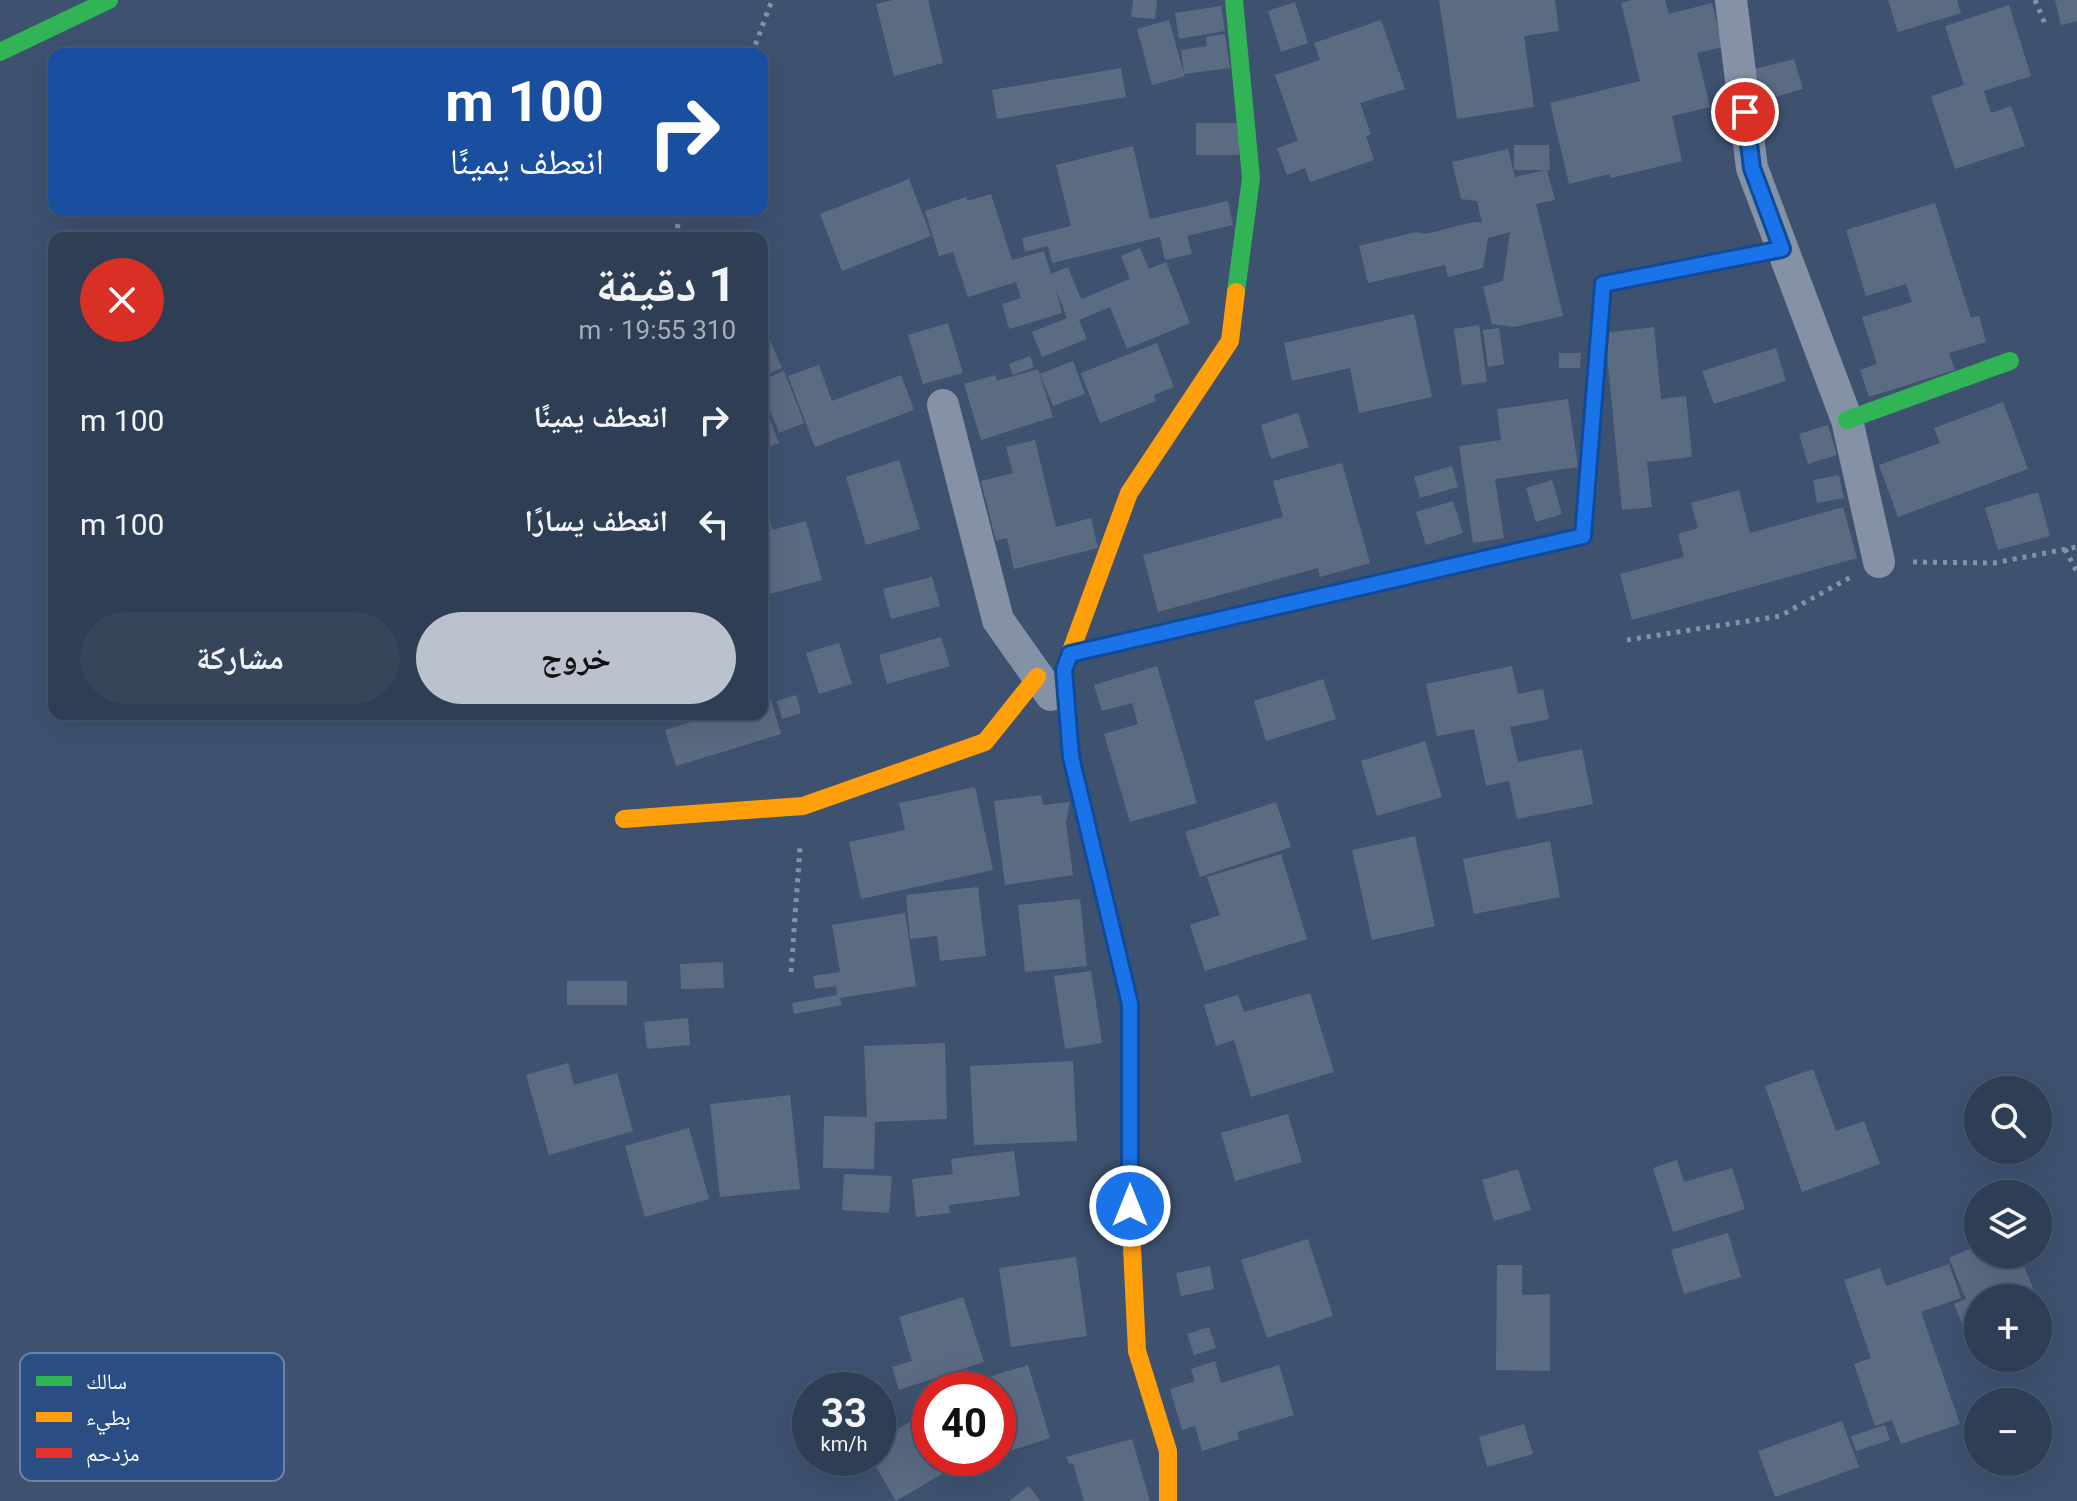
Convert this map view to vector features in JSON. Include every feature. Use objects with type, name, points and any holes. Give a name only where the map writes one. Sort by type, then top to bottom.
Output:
[{"type":"street","points":[[0,52],[109,0]]},
{"type":"street","points":[[1168,1501],[1168,1451],[1137,1351],[1130,1206],[1130,1004],[1071,757],[1064,670],[1129,493],[1230,341],[1251,178],[1234,0]]},
{"type":"street","points":[[1731,0],[1752,168],[1847,420],[1879,562]]},
{"type":"street","points":[[1070,654],[1583,536],[1603,284],[1782,249]]},
{"type":"street","points":[[1847,420],[2010,361]]},
{"type":"street","points":[[943,405],[998,620],[1068,716]]},
{"type":"street","points":[[624,819],[803,806],[985,742],[1037,677]]},
{"type":"path","points":[[754,48],[772,0]]},
{"type":"path","points":[[2035,0],[2046,26]]},
{"type":"path","points":[[1627,640],[1780,616],[1879,562],[1994,563],[2077,547]]},
{"type":"path","points":[[2065,549],[2077,572]]},
{"type":"path","points":[[791,972],[803,806]]},
{"type":"building","points":[[893,0],[928,0],[943,63],[894,76],[876,4]]},
{"type":"building","points":[[1133,0],[1157,0],[1155,19],[1131,17]]},
{"type":"building","points":[[1439,0],[1555,0],[1559,31],[1524,36],[1534,107],[1457,119]]},
{"type":"building","points":[[1665,0],[1669,14],[1712,3],[1723,47],[1697,53],[1710,107],[1672,116],[1682,161],[1611,178],[1610,174],[1569,184],[1550,103],[1640,81],[1621,3]]},
{"type":"building","points":[[1888,0],[1957,0],[1961,13],[1898,32]]},
{"type":"building","points":[[2055,0],[2077,0],[2077,21],[2061,25]]},
{"type":"building","points":[[1295,2],[1308,43],[1281,52],[1268,11]]},
{"type":"building","points":[[2009,5],[2031,76],[1984,91],[1991,113],[2011,106],[2025,146],[1955,169],[1931,96],[1964,85],[1945,26]]},
{"type":"building","points":[[1221,6],[1225,31],[1179,39],[1175,13]]},
{"type":"building","points":[[1169,20],[1185,76],[1152,85],[1137,29]]},
{"type":"building","points":[[1381,20],[1405,89],[1360,103],[1371,134],[1366,136],[1374,160],[1310,182],[1305,168],[1287,175],[1277,148],[1298,141],[1275,75],[1320,60],[1314,43]]},
{"type":"building","points":[[1225,34],[1230,68],[1184,74],[1181,50],[1207,46],[1206,37]]},
{"type":"building","points":[[1794,59],[1803,89],[1764,100],[1755,69]]},
{"type":"building","points":[[1121,68],[1126,97],[997,119],[992,90]]},
{"type":"building","points":[[1196,123],[1239,123],[1239,155],[1196,155]]},
{"type":"building","points":[[1514,145],[1549,145],[1550,170],[1547,170],[1555,200],[1536,204],[1563,316],[1514,327],[1492,324],[1483,287],[1503,281],[1510,232],[1488,238],[1483,268],[1448,277],[1445,265],[1368,283],[1359,246],[1416,232],[1426,234],[1473,222],[1482,223],[1477,201],[1461,199],[1452,162],[1508,149],[1515,177],[1545,170],[1514,170]]},
{"type":"building","points":[[1133,146],[1150,219],[1228,201],[1233,225],[1187,236],[1192,254],[1165,260],[1160,237],[1052,263],[1048,246],[1025,252],[1022,238],[1071,226],[1056,165]]},
{"type":"building","points":[[909,179],[931,236],[842,271],[820,214]]},
{"type":"building","points":[[991,194],[1012,260],[1044,251],[1051,274],[1068,267],[1081,299],[1130,279],[1121,256],[1140,248],[1149,269],[1166,262],[1190,323],[1127,349],[1110,307],[1079,320],[1087,339],[1042,357],[1032,332],[1067,318],[1056,290],[1062,313],[1009,329],[1002,304],[1021,298],[1016,282],[968,297],[953,252],[939,256],[925,211],[966,197],[967,201]]},
{"type":"building","points":[[1935,203],[1971,318],[1979,316],[1986,342],[1949,353],[1955,370],[1869,397],[1860,370],[1877,364],[1862,317],[1912,302],[1906,284],[1866,296],[1846,230]]},
{"type":"building","points":[[1414,314],[1432,397],[1359,413],[1350,368],[1292,381],[1284,343]]},
{"type":"building","points":[[948,323],[963,373],[923,384],[908,335]]},
{"type":"building","points":[[1479,325],[1487,382],[1462,385],[1454,329]]},
{"type":"building","points":[[1654,327],[1661,399],[1686,396],[1692,457],[1647,462],[1652,507],[1622,510],[1605,333]]},
{"type":"building","points":[[1499,328],[1504,364],[1488,367],[1483,330]]},
{"type":"building","points":[[768,338],[782,368],[768,374]]},
{"type":"building","points":[[1157,343],[1174,387],[1154,395],[1156,401],[1100,423],[1081,373]]},
{"type":"building","points":[[1776,348],[1786,381],[1714,404],[1702,371]]},
{"type":"building","points":[[1559,353],[1581,353],[1580,368],[1559,368]]},
{"type":"building","points":[[1030,356],[1034,367],[1013,375],[1009,364]]},
{"type":"building","points":[[1073,361],[1085,394],[1053,406],[1040,374]]},
{"type":"building","points":[[819,365],[832,401],[901,375],[914,410],[815,447],[788,376]]},
{"type":"building","points":[[1038,369],[1053,417],[981,440],[964,384],[995,375],[997,381]]},
{"type":"building","points":[[784,371],[804,423],[779,433],[768,405],[768,378]]},
{"type":"building","points":[[1568,399],[1578,467],[1495,479],[1504,538],[1473,543],[1459,446],[1501,440],[1497,409]]},
{"type":"building","points":[[2003,402],[2028,469],[1898,517],[1879,465],[1940,443],[1934,428]]},
{"type":"building","points":[[1298,413],[1309,447],[1271,459],[1261,425]]},
{"type":"building","points":[[768,416],[779,443],[768,448]]},
{"type":"building","points":[[1828,425],[1837,455],[1808,464],[1799,434]]},
{"type":"building","points":[[1035,440],[1056,527],[1091,518],[1098,548],[1014,569],[1007,538],[996,541],[981,481],[1013,473],[1006,447]]},
{"type":"building","points":[[899,460],[920,529],[866,545],[846,477]]},
{"type":"building","points":[[1342,463],[1370,563],[1320,577],[1318,568],[1158,612],[1143,555],[1283,517],[1273,481]]},
{"type":"building","points":[[1452,466],[1458,487],[1420,498],[1414,477]]},
{"type":"building","points":[[1839,475],[1844,498],[1817,503],[1813,480]]},
{"type":"building","points":[[1552,480],[1562,514],[1536,522],[1526,488]]},
{"type":"building","points":[[1739,490],[1750,533],[1843,507],[1857,558],[1632,620],[1620,574],[1684,557],[1678,534],[1698,528],[1691,503]]},
{"type":"building","points":[[2038,492],[2050,536],[1998,550],[1985,508]]},
{"type":"building","points":[[1453,501],[1463,533],[1426,545],[1416,512]]},
{"type":"building","points":[[768,520],[772,530],[806,521],[822,580],[768,594]]},
{"type":"building","points":[[932,577],[940,606],[891,619],[883,589]]},
{"type":"building","points":[[941,637],[950,666],[887,684],[879,655]]},
{"type":"building","points":[[839,643],[852,684],[819,694],[806,653]]},
{"type":"building","points":[[1157,666],[1197,803],[1130,822],[1104,734],[1138,724],[1132,703],[1102,711],[1094,685]]},
{"type":"building","points":[[1512,666],[1518,694],[1543,689],[1549,719],[1510,727],[1518,762],[1582,749],[1593,804],[1517,819],[1509,781],[1486,786],[1474,729],[1437,736],[1426,684]]},
{"type":"building","points":[[1323,679],[1336,719],[1266,741],[1254,701]]},
{"type":"building","points":[[768,691],[781,734],[676,766],[665,730],[698,720],[768,720]]},
{"type":"building","points":[[796,695],[801,713],[782,719],[777,701]]},
{"type":"building","points":[[1425,741],[1442,797],[1377,816],[1361,761]]},
{"type":"building","points":[[975,787],[993,870],[861,899],[849,842],[905,830],[899,803]]},
{"type":"building","points":[[1041,795],[1043,805],[1070,802],[1066,823],[1073,875],[1005,885],[994,801]]},
{"type":"building","points":[[1276,802],[1291,847],[1200,877],[1185,832]]},
{"type":"building","points":[[1415,836],[1435,926],[1372,940],[1352,850]]},
{"type":"building","points":[[1550,841],[1560,897],[1474,914],[1463,859]]},
{"type":"building","points":[[1281,854],[1307,939],[1205,971],[1190,925],[1220,915],[1207,877]]},
{"type":"building","points":[[978,887],[986,956],[940,961],[937,936],[910,939],[906,895]]},
{"type":"building","points":[[1080,899],[1087,966],[1025,972],[1018,905]]},
{"type":"building","points":[[905,913],[916,986],[840,998],[842,1005],[794,1014],[792,1003],[837,995],[836,986],[815,989],[813,976],[840,972],[832,925]]},
{"type":"building","points":[[723,962],[724,988],[681,989],[680,964]]},
{"type":"building","points":[[1091,971],[1102,1043],[1065,1049],[1054,976]]},
{"type":"building","points":[[567,981],[627,981],[627,1005],[567,1005]]},
{"type":"building","points":[[1310,993],[1334,1072],[1251,1097],[1234,1040],[1216,1046],[1204,1005],[1238,995],[1244,1012]]},
{"type":"building","points":[[688,1018],[690,1045],[647,1049],[644,1022]]},
{"type":"building","points":[[945,1043],[947,1119],[875,1122],[874,1169],[823,1168],[824,1116],[867,1117],[864,1046]]},
{"type":"building","points":[[1073,1061],[1077,1141],[974,1145],[970,1066]]},
{"type":"building","points":[[568,1063],[574,1085],[617,1073],[633,1131],[549,1155],[526,1075]]},
{"type":"building","points":[[1813,1069],[1836,1131],[1864,1121],[1880,1164],[1802,1192],[1765,1086]]},
{"type":"building","points":[[790,1095],[800,1189],[720,1197],[710,1104]]},
{"type":"building","points":[[1288,1114],[1302,1162],[1235,1181],[1221,1133]]},
{"type":"building","points":[[689,1128],[709,1199],[645,1217],[625,1146]]},
{"type":"building","points":[[1014,1151],[1020,1196],[949,1205],[950,1213],[916,1217],[912,1179],[953,1174],[951,1159]]},
{"type":"building","points":[[1677,1160],[1684,1182],[1732,1168],[1745,1209],[1673,1232],[1653,1168]]},
{"type":"building","points":[[1518,1169],[1531,1210],[1494,1221],[1482,1180]]},
{"type":"building","points":[[844,1174],[892,1176],[889,1213],[842,1210]]},
{"type":"building","points":[[1728,1233],[1741,1277],[1684,1294],[1671,1250]]},
{"type":"building","points":[[1308,1239],[1333,1316],[1267,1338],[1241,1260]]},
{"type":"building","points":[[1964,1251],[1964,1268],[2025,1268],[2031,1284],[1964,1284],[1964,1294],[1949,1258]]},
{"type":"building","points":[[1076,1257],[1087,1336],[1011,1347],[999,1268]]},
{"type":"building","points":[[1949,1264],[1961,1298],[1921,1312],[1960,1424],[1901,1444],[1892,1420],[1875,1426],[1854,1364],[1871,1358],[1844,1280],[1880,1268],[1886,1286]]},
{"type":"building","points":[[1497,1265],[1522,1265],[1522,1295],[1550,1294],[1550,1371],[1496,1370]]},
{"type":"building","points":[[1210,1266],[1214,1289],[1181,1296],[1176,1273]]},
{"type":"building","points":[[963,1297],[984,1362],[954,1372],[912,1372],[912,1386],[899,1390],[892,1367],[912,1361],[899,1317]]},
{"type":"building","points":[[1964,1300],[1964,1328],[1954,1304]]},
{"type":"building","points":[[1209,1327],[1216,1348],[1194,1355],[1187,1334]]},
{"type":"building","points":[[1215,1361],[1221,1383],[1279,1365],[1294,1415],[1237,1432],[1239,1439],[1202,1451],[1195,1426],[1182,1430],[1170,1389],[1195,1381],[1191,1369]]},
{"type":"building","points":[[1028,1365],[1050,1438],[1016,1449],[1016,1372],[1005,1372]]},
{"type":"building","points":[[912,1421],[912,1476],[938,1476],[896,1501],[881,1476],[896,1476],[896,1430]]},
{"type":"building","points":[[1842,1421],[1859,1467],[1775,1497],[1758,1451]]},
{"type":"building","points":[[1524,1424],[1533,1454],[1487,1467],[1479,1437]]},
{"type":"building","points":[[1885,1425],[1890,1440],[1856,1451],[1851,1436]]},
{"type":"building","points":[[1132,1439],[1150,1501],[1084,1501],[1073,1463],[1069,1464],[1066,1457]]},
{"type":"building","points":[[1029,1486],[1040,1501],[1009,1501]]},
{"type":"traffic: fast","points":[[0,52],[109,0]]},
{"type":"traffic: fast","points":[[1234,0],[1251,178],[1236,292]]},
{"type":"traffic: fast","points":[[1585,505],[1603,284],[1782,249]]},
{"type":"traffic: fast","points":[[1847,420],[2010,361]]},
{"type":"traffic: slow","points":[[1106,902],[1071,757],[1064,670],[1129,493],[1230,341],[1236,292]]},
{"type":"traffic: slow","points":[[1070,654],[1583,536],[1585,505]]},
{"type":"traffic: slow","points":[[624,819],[803,806],[985,742],[1037,677]]},
{"type":"traffic: slow","points":[[1130,1148],[1137,1351],[1168,1451],[1168,1501]]},
{"type":"traffic: jam","points":[[1106,902],[1130,1004],[1130,1148]]},
{"type":"route","points":[[1130,1206],[1130,1004],[1071,757],[1064,670],[1070,654],[1583,536],[1603,284],[1782,249],[1752,168],[1745,112]]}]
